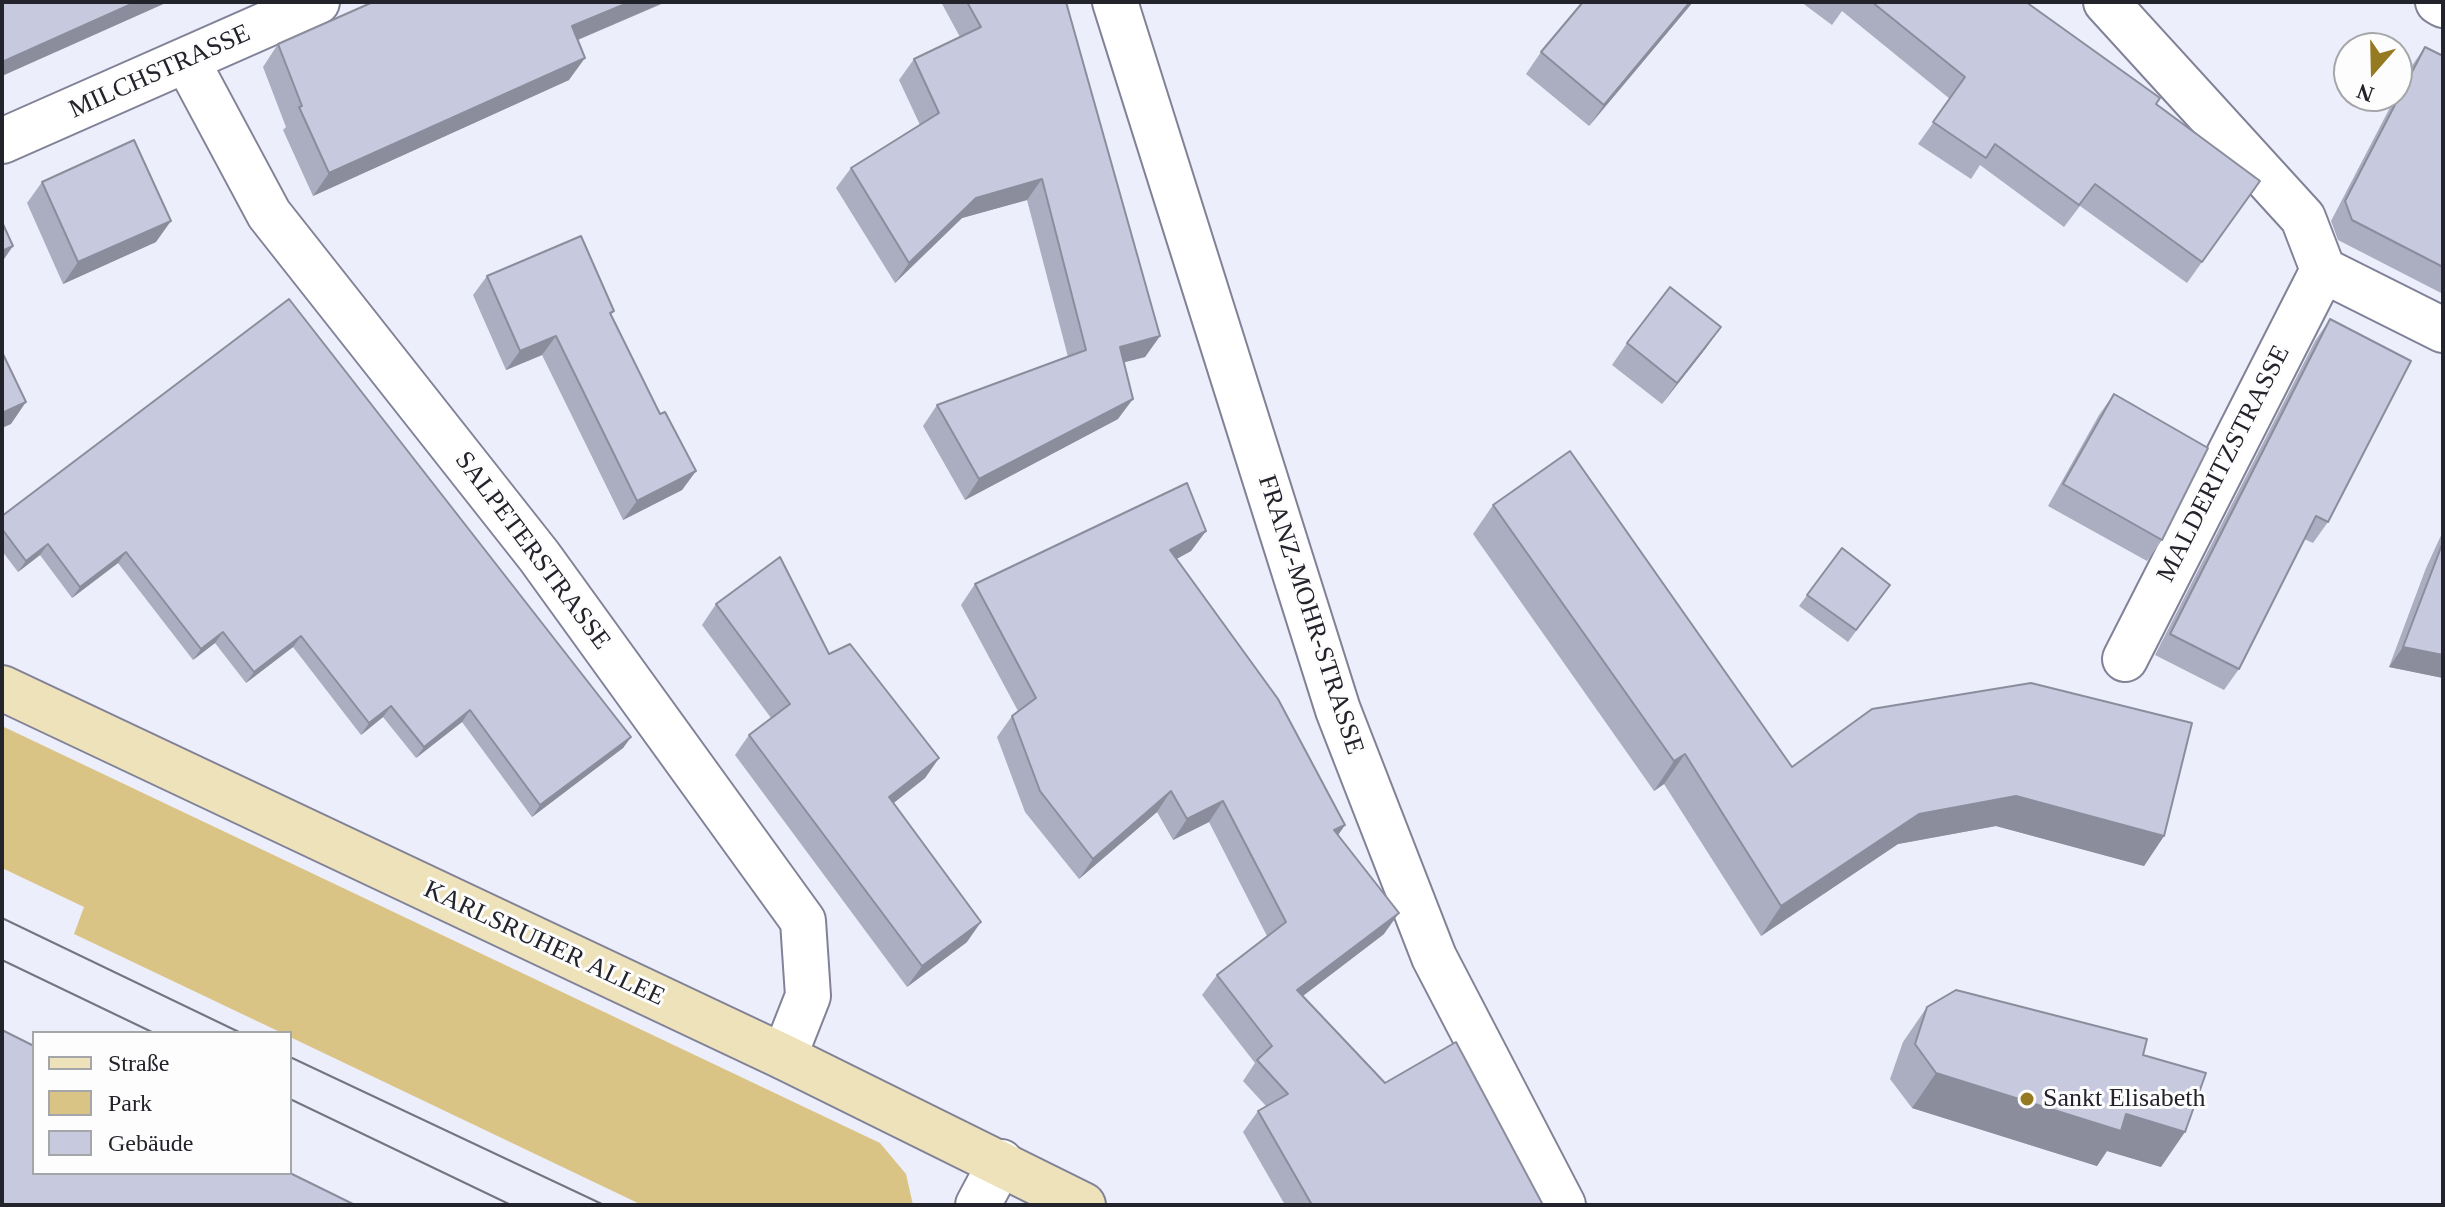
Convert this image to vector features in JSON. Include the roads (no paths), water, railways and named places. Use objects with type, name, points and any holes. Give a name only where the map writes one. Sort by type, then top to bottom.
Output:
[{"type":"street","name":"MILCHSTRASSE","points":[[2,141],[317,2]]},
{"type":"street","name":"FRANZ-MOHR-STRASSE","points":[[1115,2],[1338,710],[1434,957],[1563,1205]]},
{"type":"street","points":[[2106,2],[2303,218],[2323,270],[2443,330]]},
{"type":"street","name":"SALPETERSTRASSE","points":[[187,61],[269,214],[539,556],[803,921],[808,996],[784,1057]]},
{"type":"street","name":"MALDERITZSTRASSE","points":[[2125,659],[2323,270]]},
{"type":"street","name":"KARLSRUHER ALLEE","points":[[2,688],[784,1057],[1083,1205]]},
{"type":"street","points":[[978,1205],[1001,1162]]},
{"type":"tram line","points":[[2,918],[237,1031]]},
{"type":"tram line","points":[[2,960],[150,1031]]},
{"type":"tram line","points":[[292,1058],[604,1205]]},
{"type":"tram line","points":[[292,1100],[511,1205]]},
{"type":"place","name":"Sankt Elisabeth","points":[[2027,1099]]}]
